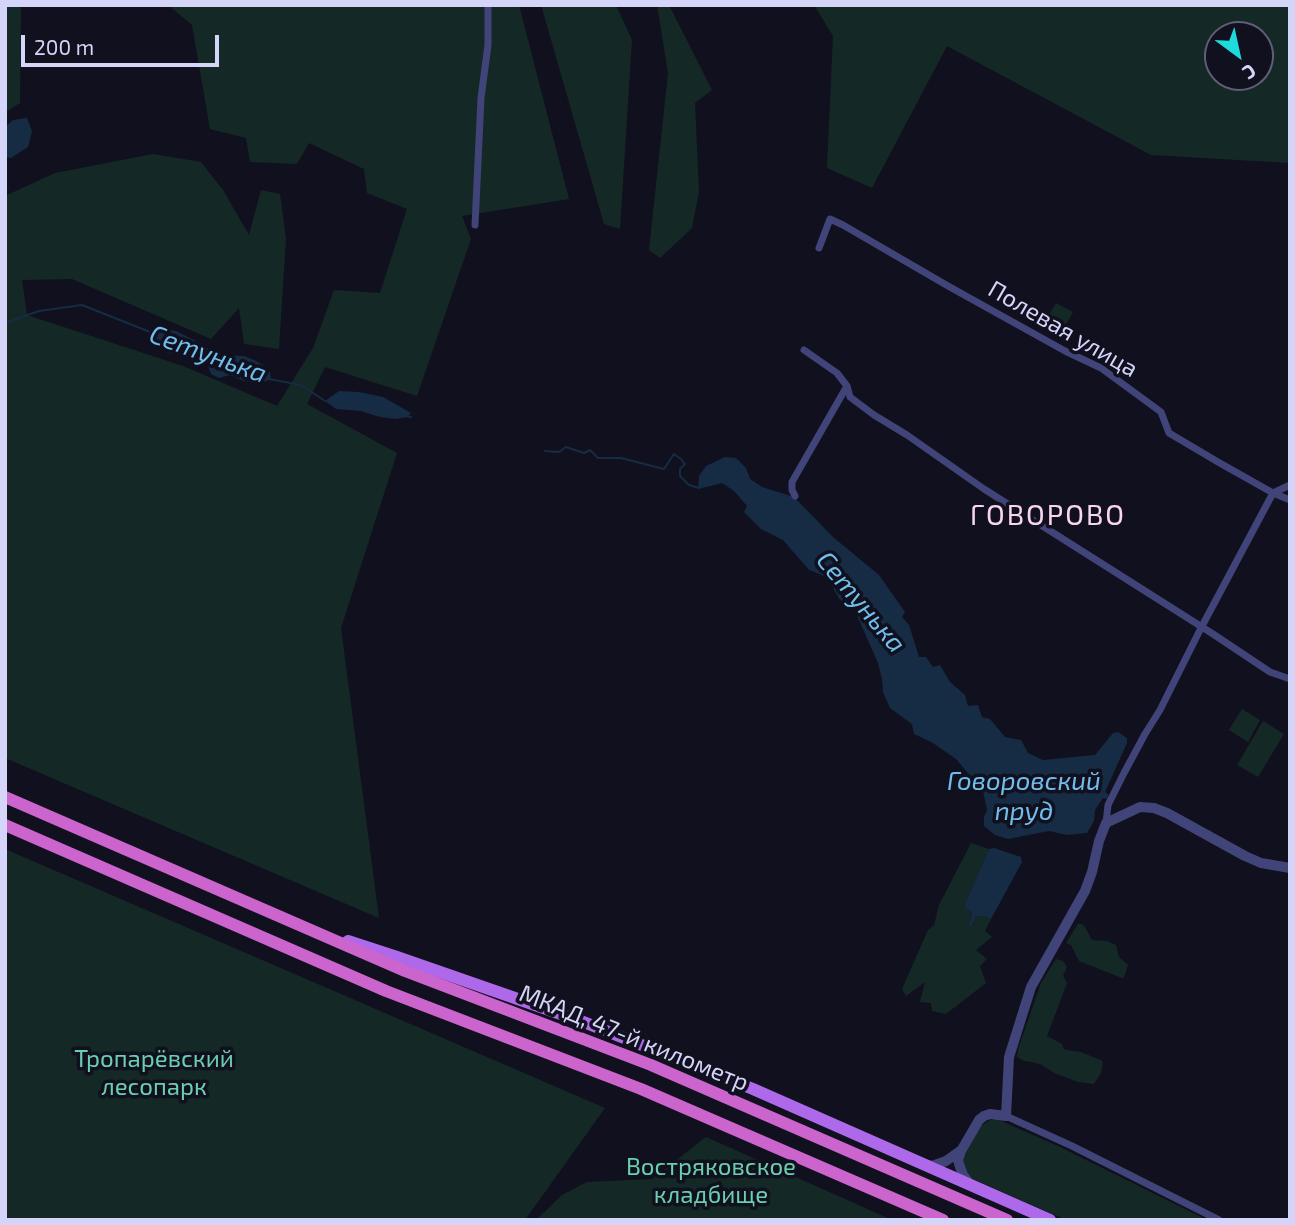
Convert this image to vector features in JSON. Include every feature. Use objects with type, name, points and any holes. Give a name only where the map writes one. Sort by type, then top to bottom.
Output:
[{"type":"highway","name":"МКАД, 47-й километр","points":[[5,797],[426,980],[651,1065],[1007,1220]]},
{"type":"highway","name":"МКАД, 47-й километр","points":[[5,825],[416,1004],[642,1089],[943,1220]]},
{"type":"main road","points":[[308,929],[567,1016],[753,1089],[1050,1220]]},
{"type":"street","points":[[475,225],[481,98],[488,45],[488,5]]},
{"type":"street","name":"Полевая улица","points":[[819,248],[830,219],[843,225],[1065,351],[1101,368],[1161,412],[1169,433],[1273,493],[1290,500]]},
{"type":"street","points":[[804,350],[837,373],[847,386],[850,397],[874,415],[984,489],[1270,672],[1290,679]]},
{"type":"street","points":[[795,496],[792,482],[847,386]]},
{"type":"street","points":[[1006,1116],[1009,1057],[1031,987],[1085,891],[1106,823],[1108,805],[1273,493],[1290,485]]},
{"type":"street","points":[[1106,823],[1140,807],[1154,808],[1253,860],[1290,868]]},
{"type":"street","points":[[973,1186],[960,1167],[958,1160],[961,1151],[984,1116],[1006,1116],[1219,1220]]},
{"type":"street","points":[[924,1165],[938,1164],[961,1151]]},
{"type":"green space","points":[[5,5],[21,5],[20,103],[5,112]]},
{"type":"green space","points":[[168,5],[519,5],[569,199],[462,216],[471,239],[417,396],[325,367],[307,404],[397,453],[341,628],[379,918],[5,758],[5,196],[55,173],[153,154],[201,162],[223,190],[249,235],[261,190],[280,194],[286,239],[279,349],[244,344],[239,308],[211,339],[72,279],[22,280],[27,315],[183,366],[277,406],[313,348],[334,290],[380,293],[407,209],[367,193],[364,169],[309,143],[297,164],[250,162],[246,138],[210,129],[192,25]]},
{"type":"green space","points":[[541,5],[616,5],[632,40],[620,229],[604,224]]},
{"type":"green space","points":[[657,5],[669,5],[712,90],[695,103],[699,192],[692,228],[660,258],[649,250],[668,73]]},
{"type":"green space","points":[[814,5],[1290,5],[1290,163],[1151,155],[947,46],[872,188],[827,168],[833,36]]},
{"type":"green space","points":[[1056,303],[1073,312],[1062,332],[1045,322]]},
{"type":"green space","points":[[1242,709],[1260,720],[1248,742],[1229,730]]},
{"type":"green space","points":[[1263,721],[1284,734],[1258,777],[1237,765]]},
{"type":"green space","points":[[971,843],[989,849],[965,904],[972,915],[968,926],[970,928],[976,917],[991,919],[985,931],[992,937],[976,950],[987,959],[980,966],[986,983],[946,1014],[932,1011],[931,1003],[920,1002],[925,982],[906,996],[902,989],[928,930],[934,925],[939,905]]},
{"type":"green space","name":"Тропарёвский лесопарк","points":[[5,849],[605,1108],[525,1220],[5,1220]]},
{"type":"green space","points":[[1078,924],[1085,927],[1092,940],[1116,945],[1119,957],[1128,965],[1124,977],[1079,961],[1071,945],[1066,943]]},
{"type":"green space","points":[[1056,959],[1063,961],[1067,967],[1063,976],[1067,983],[1047,1036],[1062,1044],[1066,1050],[1081,1052],[1103,1061],[1101,1073],[1094,1084],[1078,1082],[1017,1057],[1041,983]]},
{"type":"green space","points":[[990,1120],[999,1120],[1060,1147],[1207,1220],[1066,1220],[975,1180],[967,1175],[964,1156],[981,1126]]},
{"type":"green space","name":"Востряковское кладбище","points":[[706,1137],[892,1220],[536,1220],[562,1195],[587,1182],[652,1179]]},
{"type":"water","points":[[27,118],[32,131],[28,147],[11,158],[5,157],[5,127],[13,120]]},
{"type":"water","points":[[176,331],[218,355],[244,356],[254,360],[270,372],[271,379],[261,383],[244,381],[230,375],[219,378],[211,374],[207,364],[200,360],[188,357],[180,351],[168,353],[150,332]]},
{"type":"water","points":[[339,391],[383,397],[411,413],[407,417],[396,419],[361,411],[336,409],[325,401]]},
{"type":"water","name":"Говоровский пруд","points":[[725,457],[736,458],[746,468],[750,479],[762,487],[794,497],[833,537],[879,575],[905,612],[902,617],[909,625],[919,657],[926,657],[933,667],[940,665],[950,682],[965,695],[968,706],[978,705],[982,717],[990,719],[1005,737],[1021,740],[1028,753],[1043,760],[1095,755],[1113,733],[1118,732],[1127,738],[1105,792],[1108,797],[1103,798],[1095,810],[1094,821],[1087,833],[1067,835],[1049,831],[1008,839],[995,835],[984,826],[987,810],[983,791],[956,759],[914,734],[912,724],[890,708],[883,692],[878,663],[855,611],[840,600],[829,581],[809,570],[783,540],[761,529],[744,512],[747,506],[734,491],[722,483],[698,489],[699,476],[706,466]]},
{"type":"water","points":[[994,848],[1021,857],[1022,862],[991,919],[976,917],[970,928],[968,926],[972,915],[965,904],[989,849]]},
{"type":"waterway","name":"Сетунька","points":[[5,323],[39,311],[82,305],[150,332]]},
{"type":"waterway","name":"Сетунька","points":[[269,379],[301,385],[325,401]]},
{"type":"waterway","name":"Сетунька","points":[[405,416],[411,417]]},
{"type":"waterway","name":"Сетунька","points":[[545,451],[559,452],[566,447],[584,453],[590,450],[598,458],[621,458],[664,469],[674,454],[685,464],[680,469],[680,476],[689,485],[699,488]]},
{"type":"district","name":"ГОВОРОВО","points":[[1048,516]]}]
